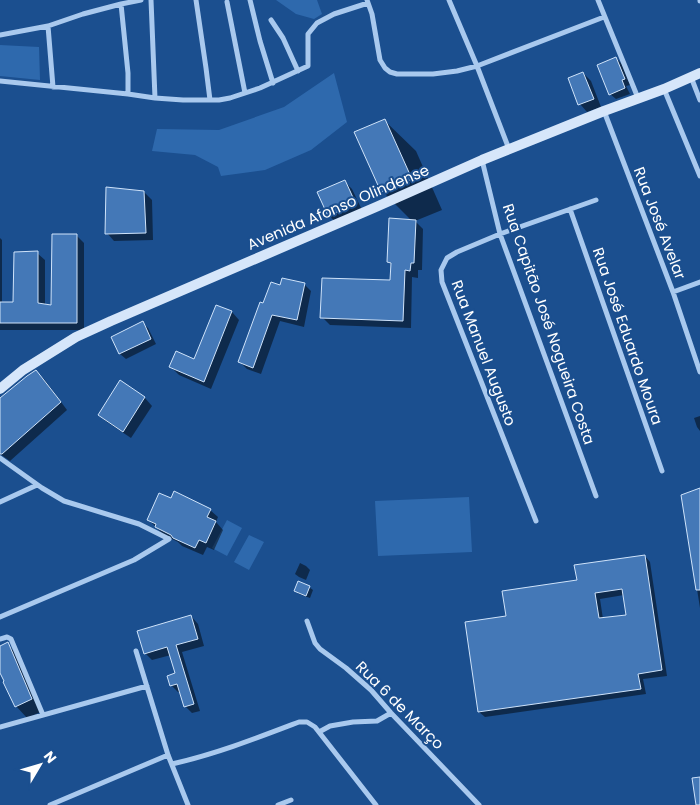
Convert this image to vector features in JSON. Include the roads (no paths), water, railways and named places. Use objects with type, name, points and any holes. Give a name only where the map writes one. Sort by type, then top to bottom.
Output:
[{"type":"main road","name":"Avenida Afonso Olindense","points":[[0,389],[23,370],[76,337],[111,321],[376,208],[482,160],[664,89],[695,75]]},
{"type":"street","points":[[0,35],[48,26],[83,14],[141,0]]},
{"type":"street","points":[[151,0],[156,98]]},
{"type":"street","points":[[196,0],[210,100]]},
{"type":"street","points":[[250,0],[273,83]]},
{"type":"street","points":[[449,0],[509,149]]},
{"type":"street","points":[[598,0],[638,99]]},
{"type":"street","points":[[0,81],[156,98],[210,100],[230,98],[273,83],[308,66],[308,34],[317,23],[367,1],[372,14],[380,60],[385,68],[397,74],[433,74],[477,66],[604,17]]},
{"type":"street","points":[[227,2],[245,93]]},
{"type":"street","points":[[121,4],[128,73],[128,94]]},
{"type":"street","points":[[271,20],[283,38],[298,71]]},
{"type":"street","points":[[48,26],[53,87]]},
{"type":"street","points":[[695,75],[700,100]]},
{"type":"street","points":[[664,89],[700,176]]},
{"type":"street","name":"Rua José Avelar","points":[[604,112],[673,292],[700,372]]},
{"type":"street","name":"Rua Capitão José Nogueira Costa","points":[[482,160],[500,234],[596,496]]},
{"type":"street","name":"Rua Manuel Augusto","points":[[536,521],[442,282],[441,270],[447,258],[456,252],[500,234],[596,200]]},
{"type":"street","name":"Rua José Eduardo Moura","points":[[570,209],[662,471]]},
{"type":"street","points":[[673,292],[700,282]]},
{"type":"street","points":[[0,458],[38,485],[64,500],[139,524],[170,539],[134,560],[0,617]]},
{"type":"street","points":[[0,502],[38,485]]},
{"type":"street","name":"Rua 6 de Março","points":[[307,621],[315,643],[320,649],[366,686],[479,805]]},
{"type":"street","points":[[0,639],[7,637],[11,639],[43,715]]},
{"type":"street","points":[[136,652],[168,755],[188,805]]},
{"type":"street","points":[[0,727],[148,686]]},
{"type":"street","points":[[319,732],[330,726],[377,721],[391,713]]},
{"type":"street","points":[[172,764],[222,750],[299,722],[307,722],[319,732],[376,805]]},
{"type":"street","points":[[50,805],[168,755]]},
{"type":"street","points":[[278,805],[291,800]]}]
